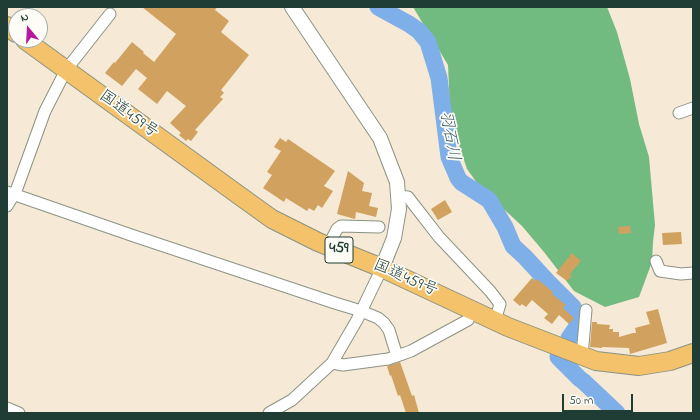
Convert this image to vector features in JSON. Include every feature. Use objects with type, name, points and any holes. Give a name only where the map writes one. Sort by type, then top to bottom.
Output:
[{"type":"highway","name":"国道459号","points":[[36,48],[272,219],[328,246],[382,268],[495,320],[596,361],[639,366],[670,361],[693,352]]},
{"type":"street","points":[[268,413],[292,400],[332,363],[361,311],[382,268],[394,238],[399,209],[397,182],[380,138],[292,7]]},
{"type":"street","points":[[7,206],[10,193],[24,168],[45,111],[66,70],[110,14]]},
{"type":"street","points":[[679,113],[693,108]]},
{"type":"street","points":[[10,193],[378,318],[384,322],[389,330],[398,356]]},
{"type":"street","points":[[398,196],[408,197],[439,237],[490,291],[500,304],[495,320]]},
{"type":"street","points":[[328,246],[337,229],[341,226],[379,227]]},
{"type":"street","points":[[656,261],[660,271],[680,274],[693,273]]},
{"type":"street","points":[[332,363],[343,365],[388,359],[398,356],[411,351],[468,320],[473,310]]},
{"type":"street","points":[[582,356],[586,310]]},
{"type":"street","points":[[7,408],[19,413]]},
{"type":"green space","points":[[413,7],[607,7],[617,32],[630,79],[639,124],[649,157],[655,225],[652,262],[639,297],[605,307],[574,291],[522,226],[480,187],[467,169],[457,139],[450,109],[448,65]]},
{"type":"building","points":[[142,7],[217,7],[215,10],[229,21],[221,32],[249,55],[221,90],[224,93],[220,97],[223,99],[195,130],[198,132],[191,141],[188,139],[186,141],[179,135],[181,133],[170,123],[186,106],[167,91],[157,104],[138,89],[147,78],[136,69],[122,86],[105,73],[132,42],[154,62],[176,34]]},
{"type":"building","points":[[280,138],[286,142],[288,139],[335,171],[324,186],[333,191],[322,208],[318,205],[314,211],[309,208],[307,211],[286,198],[284,202],[263,188],[272,175],[267,172],[281,151],[274,147]]},
{"type":"building","points":[[348,171],[364,183],[362,191],[372,193],[369,206],[378,208],[376,217],[356,212],[355,219],[337,214]]},
{"type":"building","points":[[445,200],[452,212],[438,220],[431,209]]},
{"type":"building","points":[[630,226],[631,233],[619,234],[618,227]]},
{"type":"building","points":[[681,232],[682,244],[663,245],[662,233]]},
{"type":"building","points":[[572,253],[581,261],[570,274],[572,276],[567,281],[556,273]]},
{"type":"building","points":[[532,278],[536,281],[537,279],[566,305],[563,308],[574,318],[569,324],[559,315],[552,324],[544,318],[548,314],[532,300],[526,307],[522,304],[520,306],[513,300]]},
{"type":"building","points":[[658,309],[667,343],[630,354],[629,348],[590,347],[592,322],[610,325],[609,329],[613,329],[613,332],[619,332],[619,337],[636,333],[635,328],[650,324],[646,312]]},
{"type":"building","points":[[400,362],[412,396],[414,395],[419,413],[406,413],[400,395],[398,396],[391,375],[390,376],[387,366]]},
{"type":"waterway","name":"羽石川","points":[[378,7],[409,24],[419,31],[428,42],[439,78],[449,157],[458,178],[461,182],[489,200],[505,227],[513,246],[573,307],[578,317],[578,325],[569,338]]},
{"type":"waterway","name":"羽石川","points":[[558,357],[617,413]]}]
